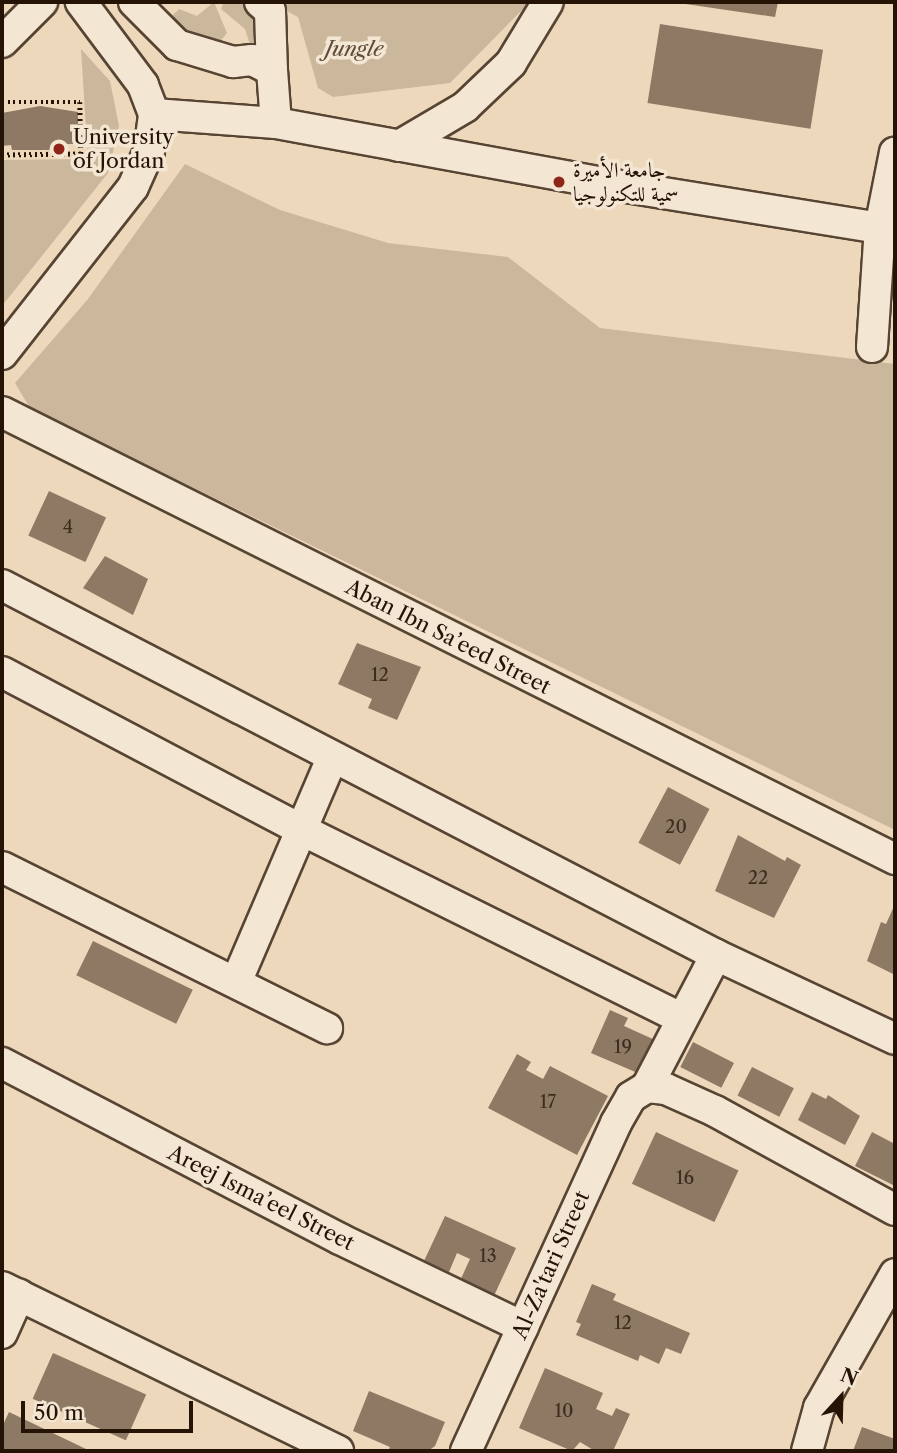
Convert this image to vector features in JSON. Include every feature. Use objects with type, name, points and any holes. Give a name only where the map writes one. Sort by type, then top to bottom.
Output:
[{"type":"street","points":[[2,42],[42,2]]},
{"type":"street","points":[[2,354],[133,187],[149,152],[153,114],[144,85],[81,2]]},
{"type":"street","points":[[134,2],[177,45],[233,62],[252,60],[272,70]]},
{"type":"street","points":[[260,2],[270,11],[276,122]]},
{"type":"street","points":[[399,146],[465,107],[502,72],[548,2]]},
{"type":"street","points":[[153,114],[276,122],[399,146],[880,228]]},
{"type":"street","points":[[872,346],[880,228],[895,152]]},
{"type":"street","name":"Aban Ibn Sa’eed Street","points":[[2,412],[895,859]]},
{"type":"street","points":[[2,585],[331,758],[716,955],[895,1039]]},
{"type":"street","points":[[2,671],[302,830],[681,1018]]},
{"type":"street","points":[[237,980],[331,758]]},
{"type":"street","points":[[2,867],[237,980],[327,1028]]},
{"type":"street","name":"Al-Za'tari Street","points":[[466,1451],[616,1123],[631,1097],[647,1087],[716,955]]},
{"type":"street","name":"Areej Isma’eel Street","points":[[2,1063],[340,1239],[523,1327]]},
{"type":"street","points":[[647,1087],[666,1089],[715,1111],[895,1210]]},
{"type":"street","points":[[807,1451],[819,1408],[895,1274]]},
{"type":"street","points":[[2,1333],[10,1291],[338,1451]]},
{"type":"path","points":[[2,102],[80,102],[81,154],[2,155]]},
{"type":"green space","points":[[214,2],[227,33],[219,43],[204,35],[197,41],[168,20],[179,9],[197,16]]},
{"type":"green space","points":[[224,2],[262,2],[269,49],[251,48],[245,29],[221,9]]},
{"type":"green space","name":"Jungle","points":[[270,2],[530,2],[450,83],[333,97],[318,88],[298,17]]},
{"type":"green space","points":[[81,49],[110,81],[119,126],[108,173],[2,306],[2,160],[88,159]]},
{"type":"green space","points":[[185,164],[280,210],[388,243],[508,257],[600,328],[895,364],[895,830],[30,408],[15,383],[88,299]]},
{"type":"building","points":[[672,2],[778,2],[775,17]]},
{"type":"building","points":[[660,24],[823,50],[810,129],[647,103]]},
{"type":"building","points":[[40,106],[78,112],[78,144],[60,144],[59,150],[12,150],[11,145],[2,146],[2,113]]},
{"type":"building","points":[[49,491],[106,518],[85,562],[28,535]]},
{"type":"building","points":[[105,556],[148,579],[133,615],[83,588]]},
{"type":"building","points":[[357,643],[421,667],[397,720],[368,708],[372,699],[338,684]]},
{"type":"building","points":[[668,787],[709,809],[680,865],[638,843]]},
{"type":"building","points":[[738,835],[785,861],[787,857],[801,865],[774,918],[715,891]]},
{"type":"building","points":[[895,904],[895,975],[867,961],[881,922],[886,924]]},
{"type":"building","points":[[93,941],[193,990],[176,1024],[76,975]]},
{"type":"building","points":[[610,1010],[628,1018],[624,1026],[655,1040],[640,1074],[591,1053]]},
{"type":"building","points":[[693,1042],[734,1063],[721,1088],[680,1067]]},
{"type":"building","points":[[517,1054],[531,1062],[526,1070],[543,1079],[550,1066],[608,1096],[577,1155],[488,1108]]},
{"type":"building","points":[[752,1067],[794,1088],[779,1117],[737,1096]]},
{"type":"building","points":[[812,1092],[826,1099],[828,1095],[860,1116],[845,1145],[798,1120]]},
{"type":"building","points":[[656,1132],[738,1170],[714,1222],[632,1184]]},
{"type":"building","points":[[872,1132],[895,1144],[895,1186],[855,1166]]},
{"type":"building","points":[[445,1216],[516,1248],[493,1298],[459,1283],[470,1259],[457,1253],[449,1272],[424,1261]]},
{"type":"building","points":[[592,1284],[616,1294],[613,1300],[690,1333],[681,1354],[666,1348],[659,1364],[640,1355],[638,1361],[576,1335],[581,1324],[576,1322]]},
{"type":"building","points":[[53,1353],[146,1394],[126,1440],[33,1399]]},
{"type":"building","points":[[545,1368],[603,1393],[596,1409],[612,1416],[616,1408],[630,1414],[613,1451],[595,1451],[580,1442],[572,1451],[519,1428]]},
{"type":"building","points":[[369,1391],[445,1422],[435,1446],[428,1451],[388,1451],[390,1447],[353,1431]]},
{"type":"building","points":[[9,1412],[86,1449],[2,1451],[2,1427]]},
{"type":"building","points":[[862,1427],[895,1439],[895,1451],[853,1451]]},
{"type":"place","name":"University of Jordan","points":[[59,149]]},
{"type":"place","name":"جامعة الأميرة سمية للتكنولوجيا","points":[[559,182]]}]
